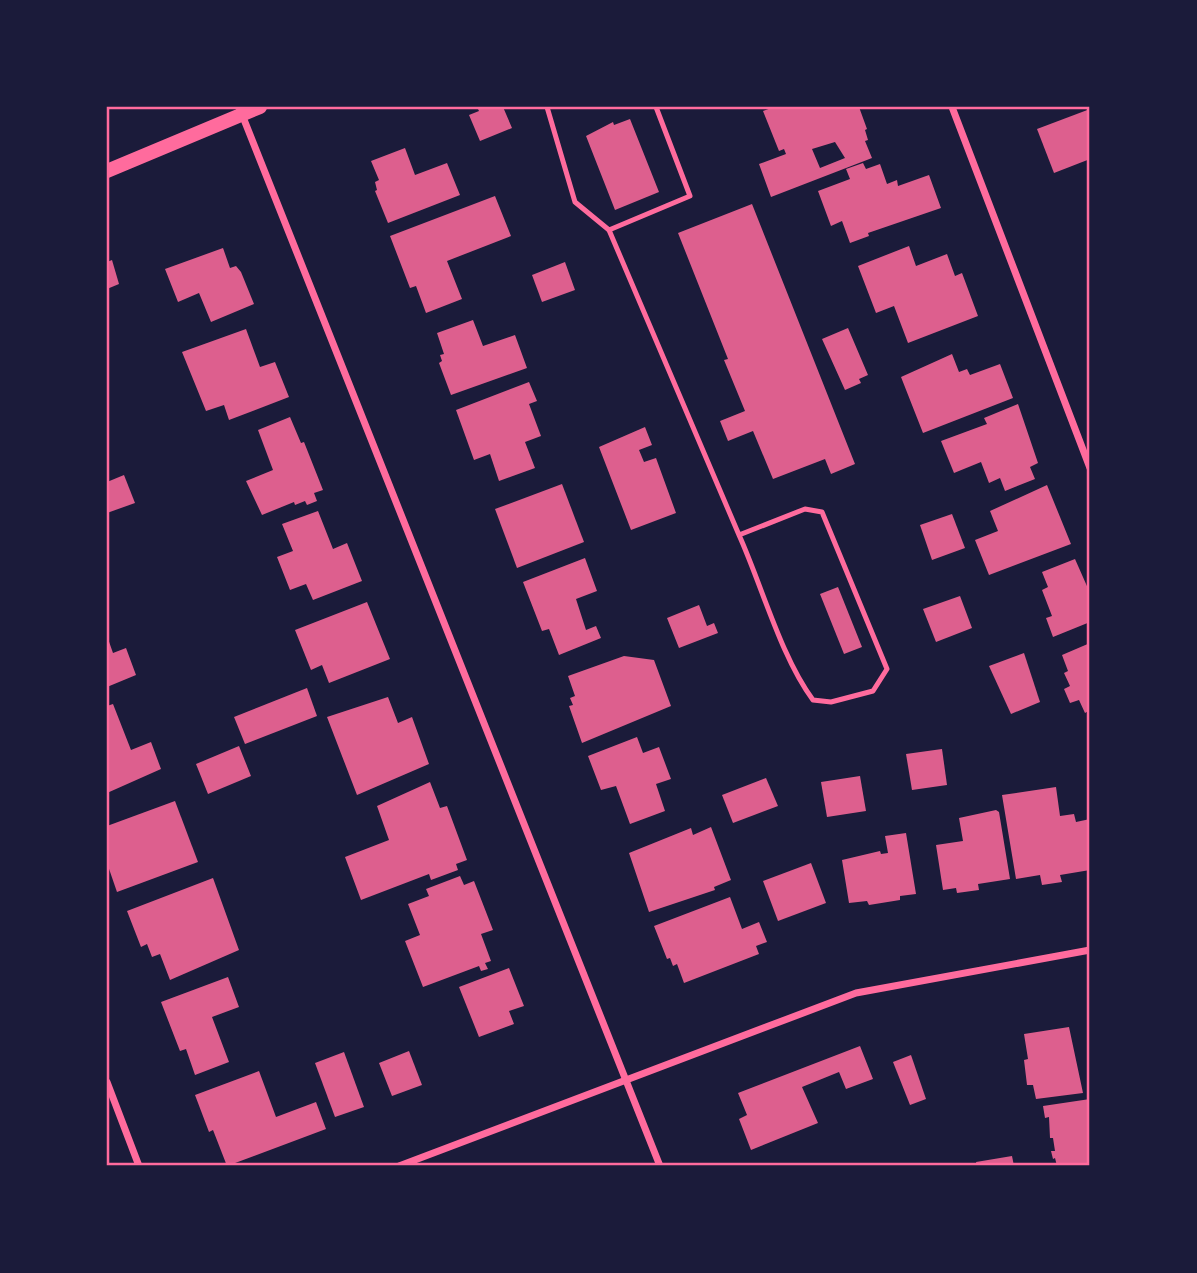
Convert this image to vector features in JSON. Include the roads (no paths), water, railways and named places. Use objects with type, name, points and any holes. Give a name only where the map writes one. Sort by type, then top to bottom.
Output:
[{"type":"main road","points":[[107,171],[240,110],[260,107]]},
{"type":"street","points":[[952,107],[1090,468]]},
{"type":"street","points":[[240,110],[660,1166]]},
{"type":"street","points":[[399,1166],[856,993],[1090,950]]},
{"type":"street","points":[[107,1082],[139,1166]]},
{"type":"lane","points":[[547,107],[575,202],[609,230],[799,681],[813,700],[831,702],[873,691],[887,669],[822,512],[805,509],[739,534]]},
{"type":"lane","points":[[609,230],[690,196],[656,107]]}]
